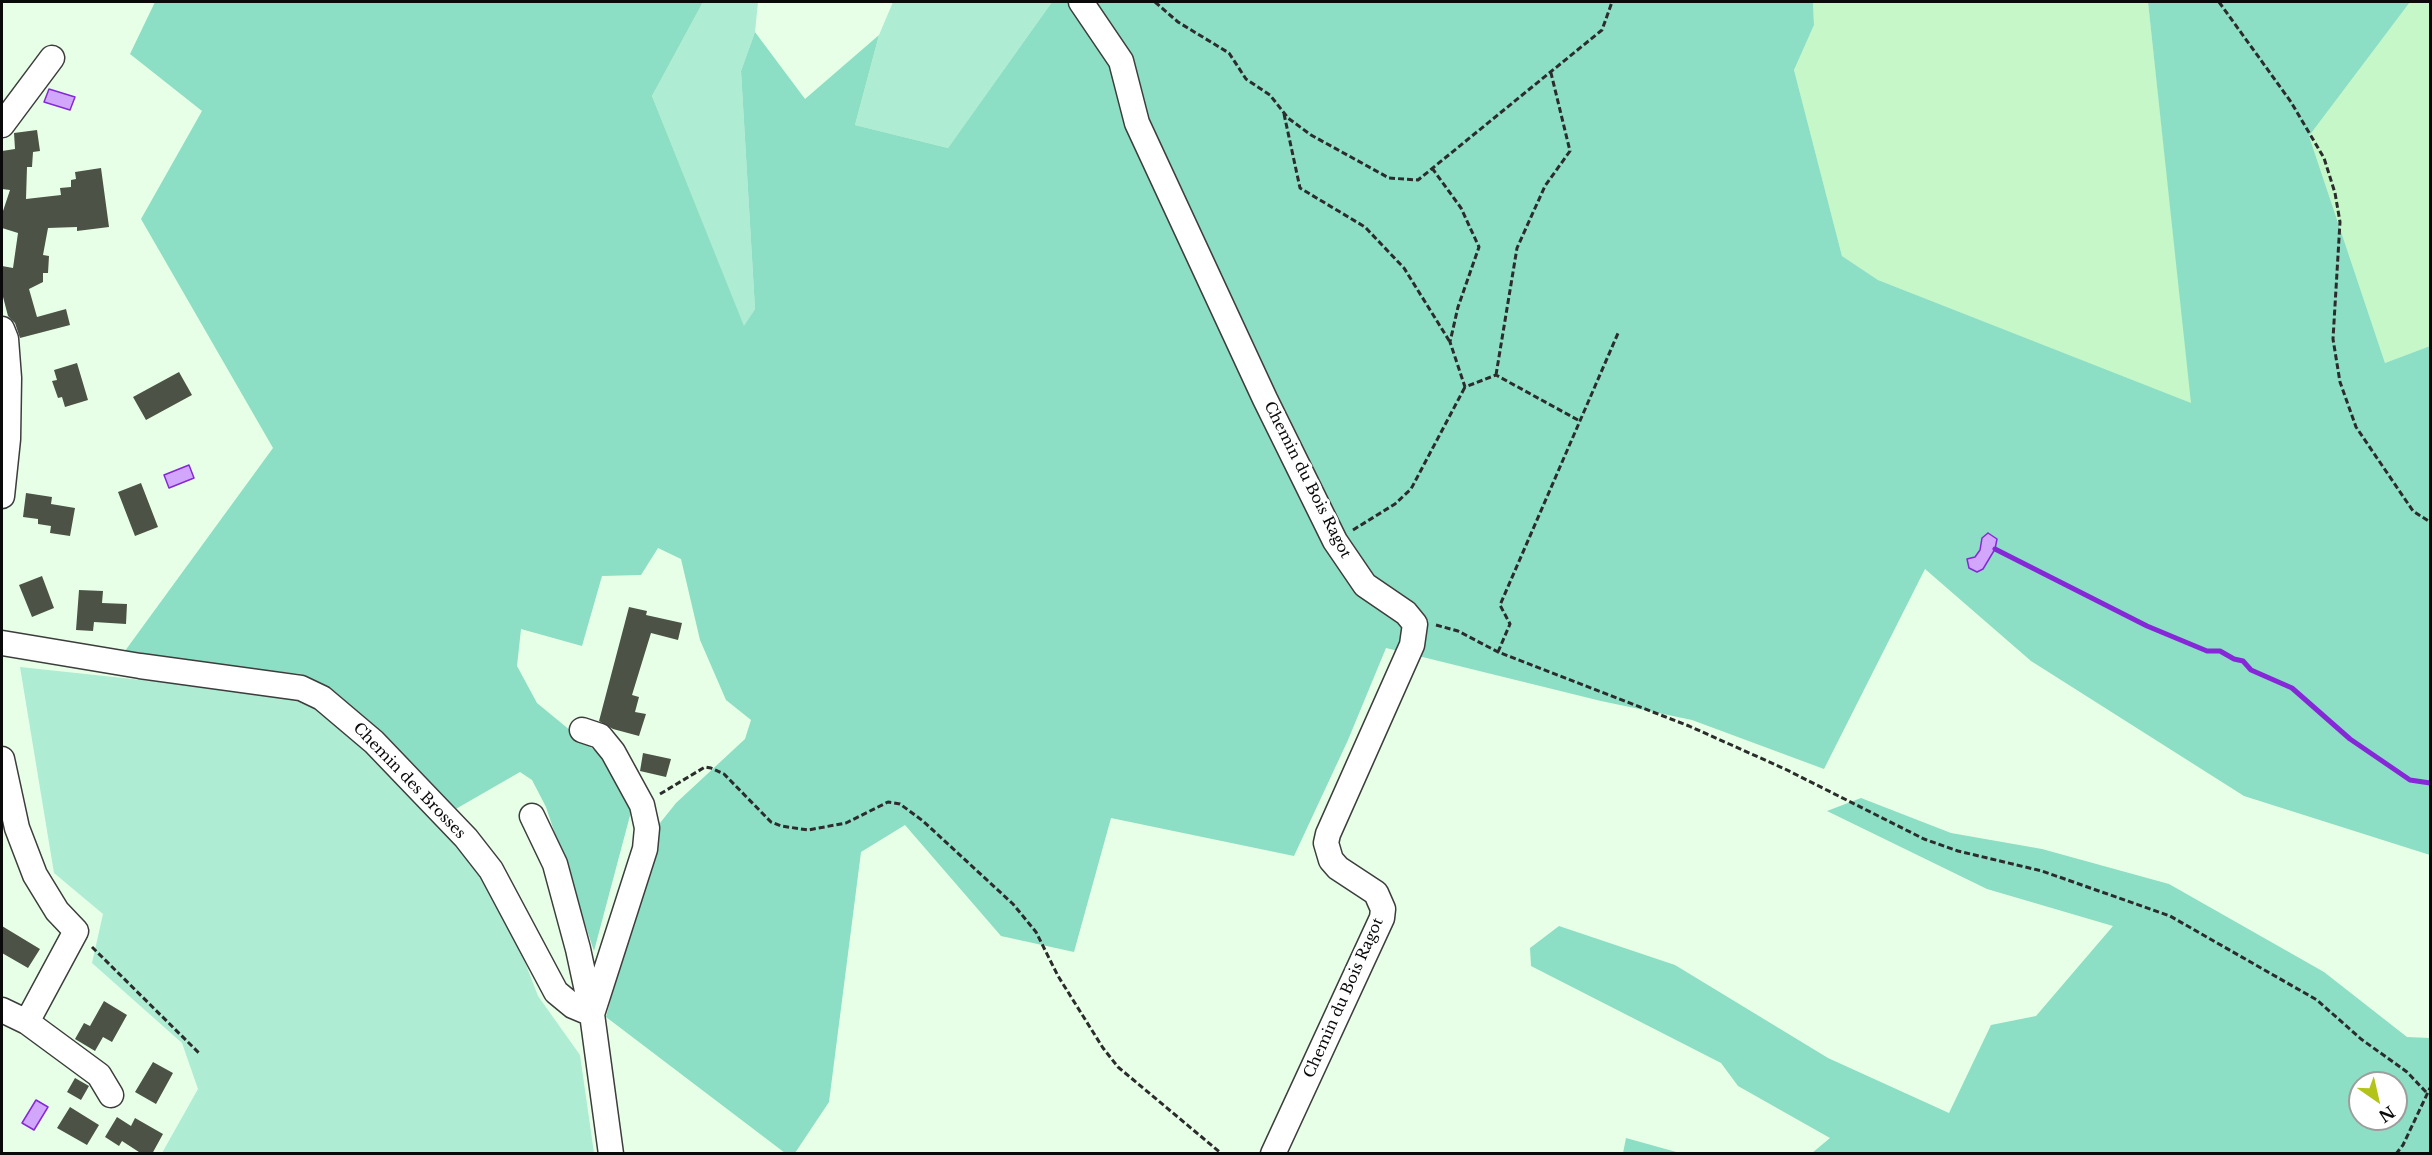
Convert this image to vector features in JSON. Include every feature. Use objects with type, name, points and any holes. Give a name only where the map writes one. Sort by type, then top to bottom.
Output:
[{"type":"street","name":"Chemin du Bois Ragot","points":[[1081,2],[1121,61],[1137,123],[1265,399],[1335,541],[1365,585],[1412,617],[1416,630],[1412,645],[1326,843],[1331,860],[1338,868],[1376,893],[1383,909],[1382,918],[1273,1154]]},
{"type":"street","points":[[2,125],[52,58]]},
{"type":"street","points":[[2,329],[6,339],[9,378],[8,438],[2,496]]},
{"type":"street","name":"Chemin des Brosses","points":[[2,643],[106,661],[301,688],[322,698],[374,742],[466,838],[491,870],[556,992],[573,1006],[592,1014]]},
{"type":"street","points":[[582,730],[600,736],[613,752],[642,805],[648,828],[645,849],[592,1014]]},
{"type":"street","points":[[2,759],[25,852],[35,875],[57,911],[76,931],[27,1022]]},
{"type":"street","points":[[532,816],[555,864],[578,949],[592,1014],[611,1154]]},
{"type":"street","points":[[2,1010],[27,1022],[99,1075],[111,1095]]},
{"type":"path","points":[[1155,2],[1178,22],[1229,53],[1246,79],[1270,95],[1283,112],[1311,135],[1389,178],[1418,180],[1602,30],[1610,14],[1612,2]]},
{"type":"path","points":[[2219,2],[2311,133],[2332,179],[2340,222],[2334,351],[2340,382],[2356,428],[2413,511],[2430,522]]},
{"type":"path","points":[[1496,375],[1516,248],[1545,186],[1570,151],[1551,73]]},
{"type":"path","points":[[1283,112],[1300,188],[1365,227],[1404,268],[1450,342],[1465,387]]},
{"type":"path","points":[[1432,168],[1461,208],[1479,247],[1458,307],[1450,342]]},
{"type":"path","points":[[1498,652],[1510,624],[1500,605],[1618,331]]},
{"type":"path","points":[[1335,541],[1395,504],[1411,489],[1465,387],[1496,375],[1578,420]]},
{"type":"path","points":[[1412,617],[1458,631],[1498,652],[1689,726],[1785,769],[1924,839],[1950,848],[2042,871],[2151,908],[2191,926],[2317,1000],[2361,1039],[2429,1091],[2403,1145],[2396,1154]]},
{"type":"path","points":[[642,805],[705,767],[724,774],[771,822],[781,826],[808,830],[823,828],[857,818],[888,802],[900,804],[1013,904],[1036,932],[1058,976],[1103,1048],[1118,1067],[1222,1154]]},
{"type":"path","points":[[76,931],[199,1053]]},
{"type":"green space","points":[[703,2],[758,2],[755,32],[741,71],[755,309],[744,327],[652,96]]},
{"type":"green space","points":[[893,2],[1052,2],[948,148],[855,125],[879,35]]},
{"type":"green space","points":[[1813,2],[2148,2],[2192,404],[1878,280],[1842,256],[1794,70],[1814,25]]},
{"type":"green space","points":[[2410,2],[2430,2],[2430,346],[2385,363],[2309,136]]},
{"type":"green space","points":[[20,667],[273,694],[316,706],[361,743],[477,864],[513,931],[538,996],[580,1055],[594,1153],[162,1153],[198,1089],[182,1043],[92,963],[103,914],[54,873]]},
{"type":"shaded area","points":[[155,2],[703,2],[652,96],[744,326],[755,309],[741,71],[755,32],[805,99],[879,35],[855,125],[948,148],[1052,2],[1813,2],[1814,25],[1794,70],[1842,256],[1878,280],[2191,403],[2148,2],[2410,2],[2309,136],[2385,363],[2430,346],[2430,855],[2244,796],[2031,661],[1925,569],[1824,769],[1692,720],[1601,701],[1386,648],[1348,740],[1294,856],[1111,818],[1074,952],[1001,936],[905,825],[861,852],[829,1102],[795,1153],[785,1153],[606,1017],[656,828],[676,803],[745,739],[751,720],[726,700],[700,640],[681,559],[658,548],[641,575],[602,576],[582,646],[521,629],[517,666],[537,703],[605,759],[632,808],[594,951],[546,807],[532,780],[520,772],[454,810],[354,709],[301,674],[122,655],[273,448],[141,219],[202,111],[130,54]]},
{"type":"shaded area","points":[[49,89],[75,97],[70,110],[44,102]]},
{"type":"shaded area","points":[[189,465],[194,478],[169,488],[164,475]]},
{"type":"shaded area","points":[[1988,533],[1997,539],[1995,549],[1983,569],[1977,572],[1969,568],[1967,559],[1975,557],[1980,550],[1982,538]]},
{"type":"shaded area","points":[[1861,798],[1951,833],[2042,849],[2169,884],[2324,972],[2407,1037],[2430,1038],[2430,1153],[1812,1153],[1830,1138],[1738,1086],[1721,1063],[1531,966],[1530,948],[1559,926],[1675,965],[1828,1058],[1949,1113],[1991,1025],[2036,1016],[2113,926],[1987,889],[1827,811]]},
{"type":"shaded area","points":[[36,1100],[48,1107],[34,1130],[22,1123]]},
{"type":"shaded area","points":[[1626,1138],[1680,1153],[1623,1153]]},
{"type":"building","points":[[37,130],[40,151],[33,152],[32,167],[27,167],[26,199],[61,195],[60,188],[71,187],[71,180],[76,179],[75,172],[101,168],[109,227],[77,231],[77,227],[48,228],[43,255],[49,256],[48,273],[43,273],[43,282],[29,289],[37,317],[66,309],[70,325],[20,338],[15,323],[8,316],[2,293],[2,266],[13,268],[18,233],[2,228],[2,214],[10,190],[2,189],[2,151],[15,149],[14,133]]},
{"type":"building","points":[[77,363],[88,400],[65,407],[62,397],[58,398],[52,381],[57,380],[54,370]]},
{"type":"building","points":[[179,372],[192,395],[146,420],[133,397]]},
{"type":"building","points":[[141,483],[158,527],[135,536],[118,492]]},
{"type":"building","points":[[26,493],[52,497],[51,504],[75,508],[70,536],[50,533],[51,526],[38,524],[38,519],[23,517]]},
{"type":"building","points":[[42,576],[54,608],[32,617],[19,585]]},
{"type":"building","points":[[79,590],[103,591],[102,603],[127,604],[126,624],[94,622],[93,631],[76,630]]},
{"type":"building","points":[[629,607],[647,611],[646,615],[682,623],[678,640],[651,633],[632,695],[639,697],[635,712],[646,714],[639,736],[613,729],[599,721]]},
{"type":"building","points":[[643,753],[671,759],[666,777],[640,771]]},
{"type":"building","points":[[2,926],[40,949],[28,968],[2,953]]},
{"type":"building","points":[[104,1001],[127,1015],[112,1042],[103,1037],[95,1051],[75,1039],[84,1023],[90,1026]]},
{"type":"building","points":[[153,1062],[173,1073],[156,1104],[135,1092]]},
{"type":"building","points":[[75,1078],[89,1086],[81,1100],[67,1092]]},
{"type":"building","points":[[70,1107],[99,1125],[87,1145],[57,1128]]},
{"type":"building","points":[[117,1117],[131,1126],[135,1118],[163,1134],[152,1154],[142,1154],[122,1141],[119,1146],[105,1137]]},
{"type":"waterway","points":[[1995,549],[2147,626],[2207,651],[2220,651],[2243,661],[2251,670],[2292,688],[2350,739],[2410,780],[2430,783]]}]
